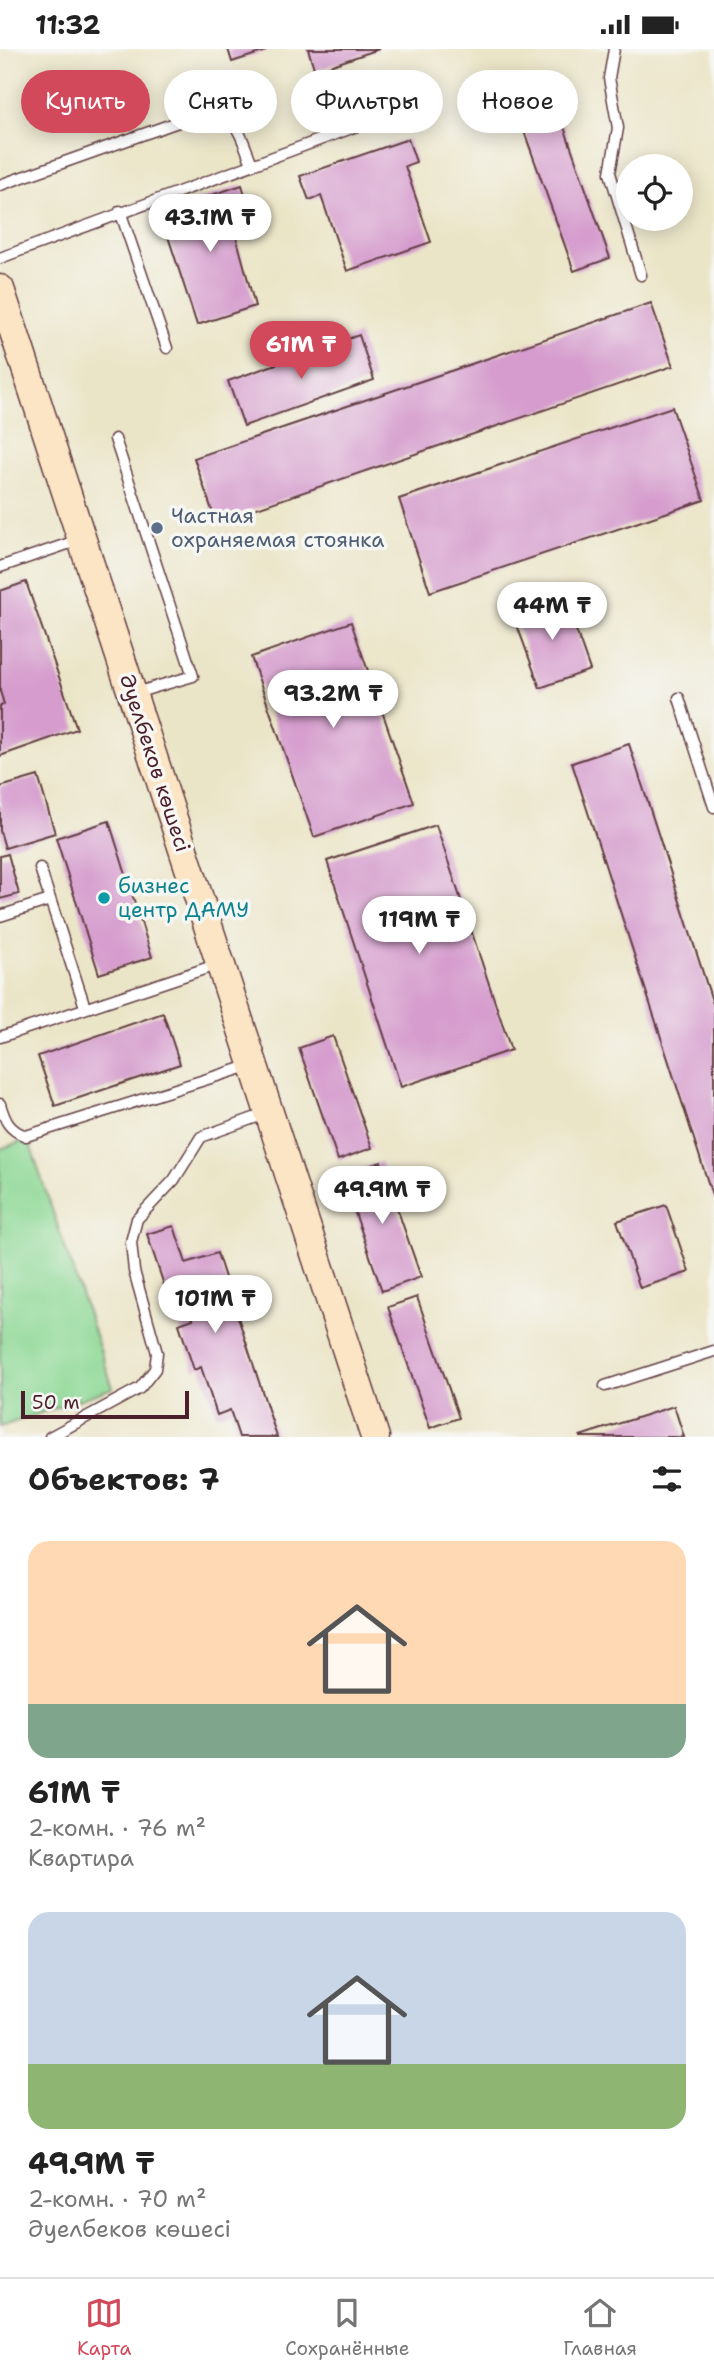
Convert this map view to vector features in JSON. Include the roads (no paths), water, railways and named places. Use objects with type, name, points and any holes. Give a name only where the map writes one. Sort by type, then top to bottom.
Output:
[{"type":"street","name":"Әуелбеков көшесі","points":[[0,289],[12,341],[82,540],[375,1437]]},
{"type":"lane","points":[[614,49],[609,78],[618,128],[610,173],[642,275]]},
{"type":"lane","points":[[0,185],[206,112],[222,113],[230,118],[251,164]]},
{"type":"lane","points":[[0,258],[120,211],[337,133]]},
{"type":"lane","points":[[120,211],[167,348]]},
{"type":"lane","points":[[114,439],[194,676],[132,694]]},
{"type":"lane","points":[[0,567],[82,540]]},
{"type":"lane","points":[[679,698],[714,807]]},
{"type":"lane","points":[[40,869],[85,1007]]},
{"type":"lane","points":[[0,916],[50,900]]},
{"type":"lane","points":[[0,1037],[219,964]]},
{"type":"lane","points":[[0,1104],[5,1121],[11,1129],[26,1136],[252,1065]]},
{"type":"lane","points":[[50,1437],[140,1388],[155,1369],[157,1353],[135,1271],[131,1242],[137,1219],[174,1180],[201,1137],[268,1113]]},
{"type":"lane","points":[[605,1386],[714,1351]]},
{"type":"place","name":"Частная охраняемая стоянка","points":[[157,528]]},
{"type":"place","name":"бизнес центр ДАМУ","points":[[104,898]]}]
